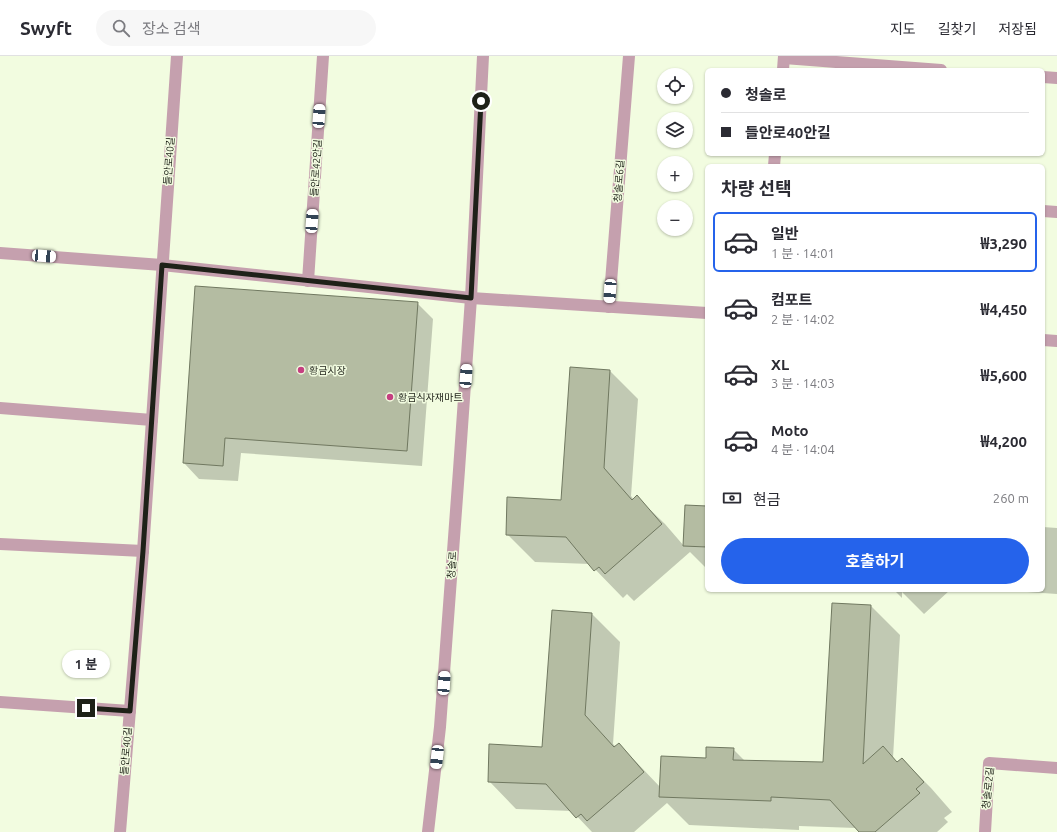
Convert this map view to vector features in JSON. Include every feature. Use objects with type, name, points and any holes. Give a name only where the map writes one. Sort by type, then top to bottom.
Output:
[{"type":"street","name":"들안로40길","points":[[120,832],[143,551],[177,56]]},
{"type":"street","name":"들안로42안길","points":[[308,281],[323,56]]},
{"type":"street","name":"청솔로","points":[[428,832],[440,727],[471,298],[483,56]]},
{"type":"street","name":"청솔로6길","points":[[609,307],[629,56]]},
{"type":"street","points":[[783,62],[902,68]]},
{"type":"street","points":[[1045,78],[1057,78]]},
{"type":"street","points":[[1045,211],[1057,212]]},
{"type":"street","points":[[0,253],[162,265],[471,298],[705,313]]},
{"type":"street","points":[[1045,340],[1057,341]]},
{"type":"street","points":[[0,408],[152,420]]},
{"type":"street","points":[[0,544],[143,551]]},
{"type":"street","points":[[0,702],[130,711]]},
{"type":"street","name":"청솔로2길","points":[[984,832],[989,763],[1057,768]]},
{"type":"building","name":"황금시장","points":[[195,286],[418,302],[407,451],[225,438],[223,466],[183,463]]},
{"type":"building","points":[[570,367],[610,370],[604,468],[632,500],[637,495],[662,524],[605,574],[599,567],[594,571],[566,537],[506,535],[507,497],[561,500]]},
{"type":"building","points":[[685,505],[705,506],[705,547],[683,546]]},
{"type":"building","points":[[832,603],[871,605],[863,764],[883,746],[897,762],[902,758],[924,782],[916,789],[920,793],[875,832],[859,832],[830,800],[771,797],[771,801],[659,797],[661,756],[706,758],[706,747],[734,748],[733,760],[823,762]]},
{"type":"building","points":[[552,610],[592,613],[585,715],[614,747],[619,743],[644,772],[587,821],[581,814],[576,818],[546,784],[488,782],[489,744],[542,747]]},
{"type":"place","name":"황금시장","points":[[301,370]]},
{"type":"place","name":"황금식자재마트","points":[[390,397]]},
{"type":"route","points":[[86,708],[130,711],[143,551],[162,265],[471,298],[481,101]]}]
